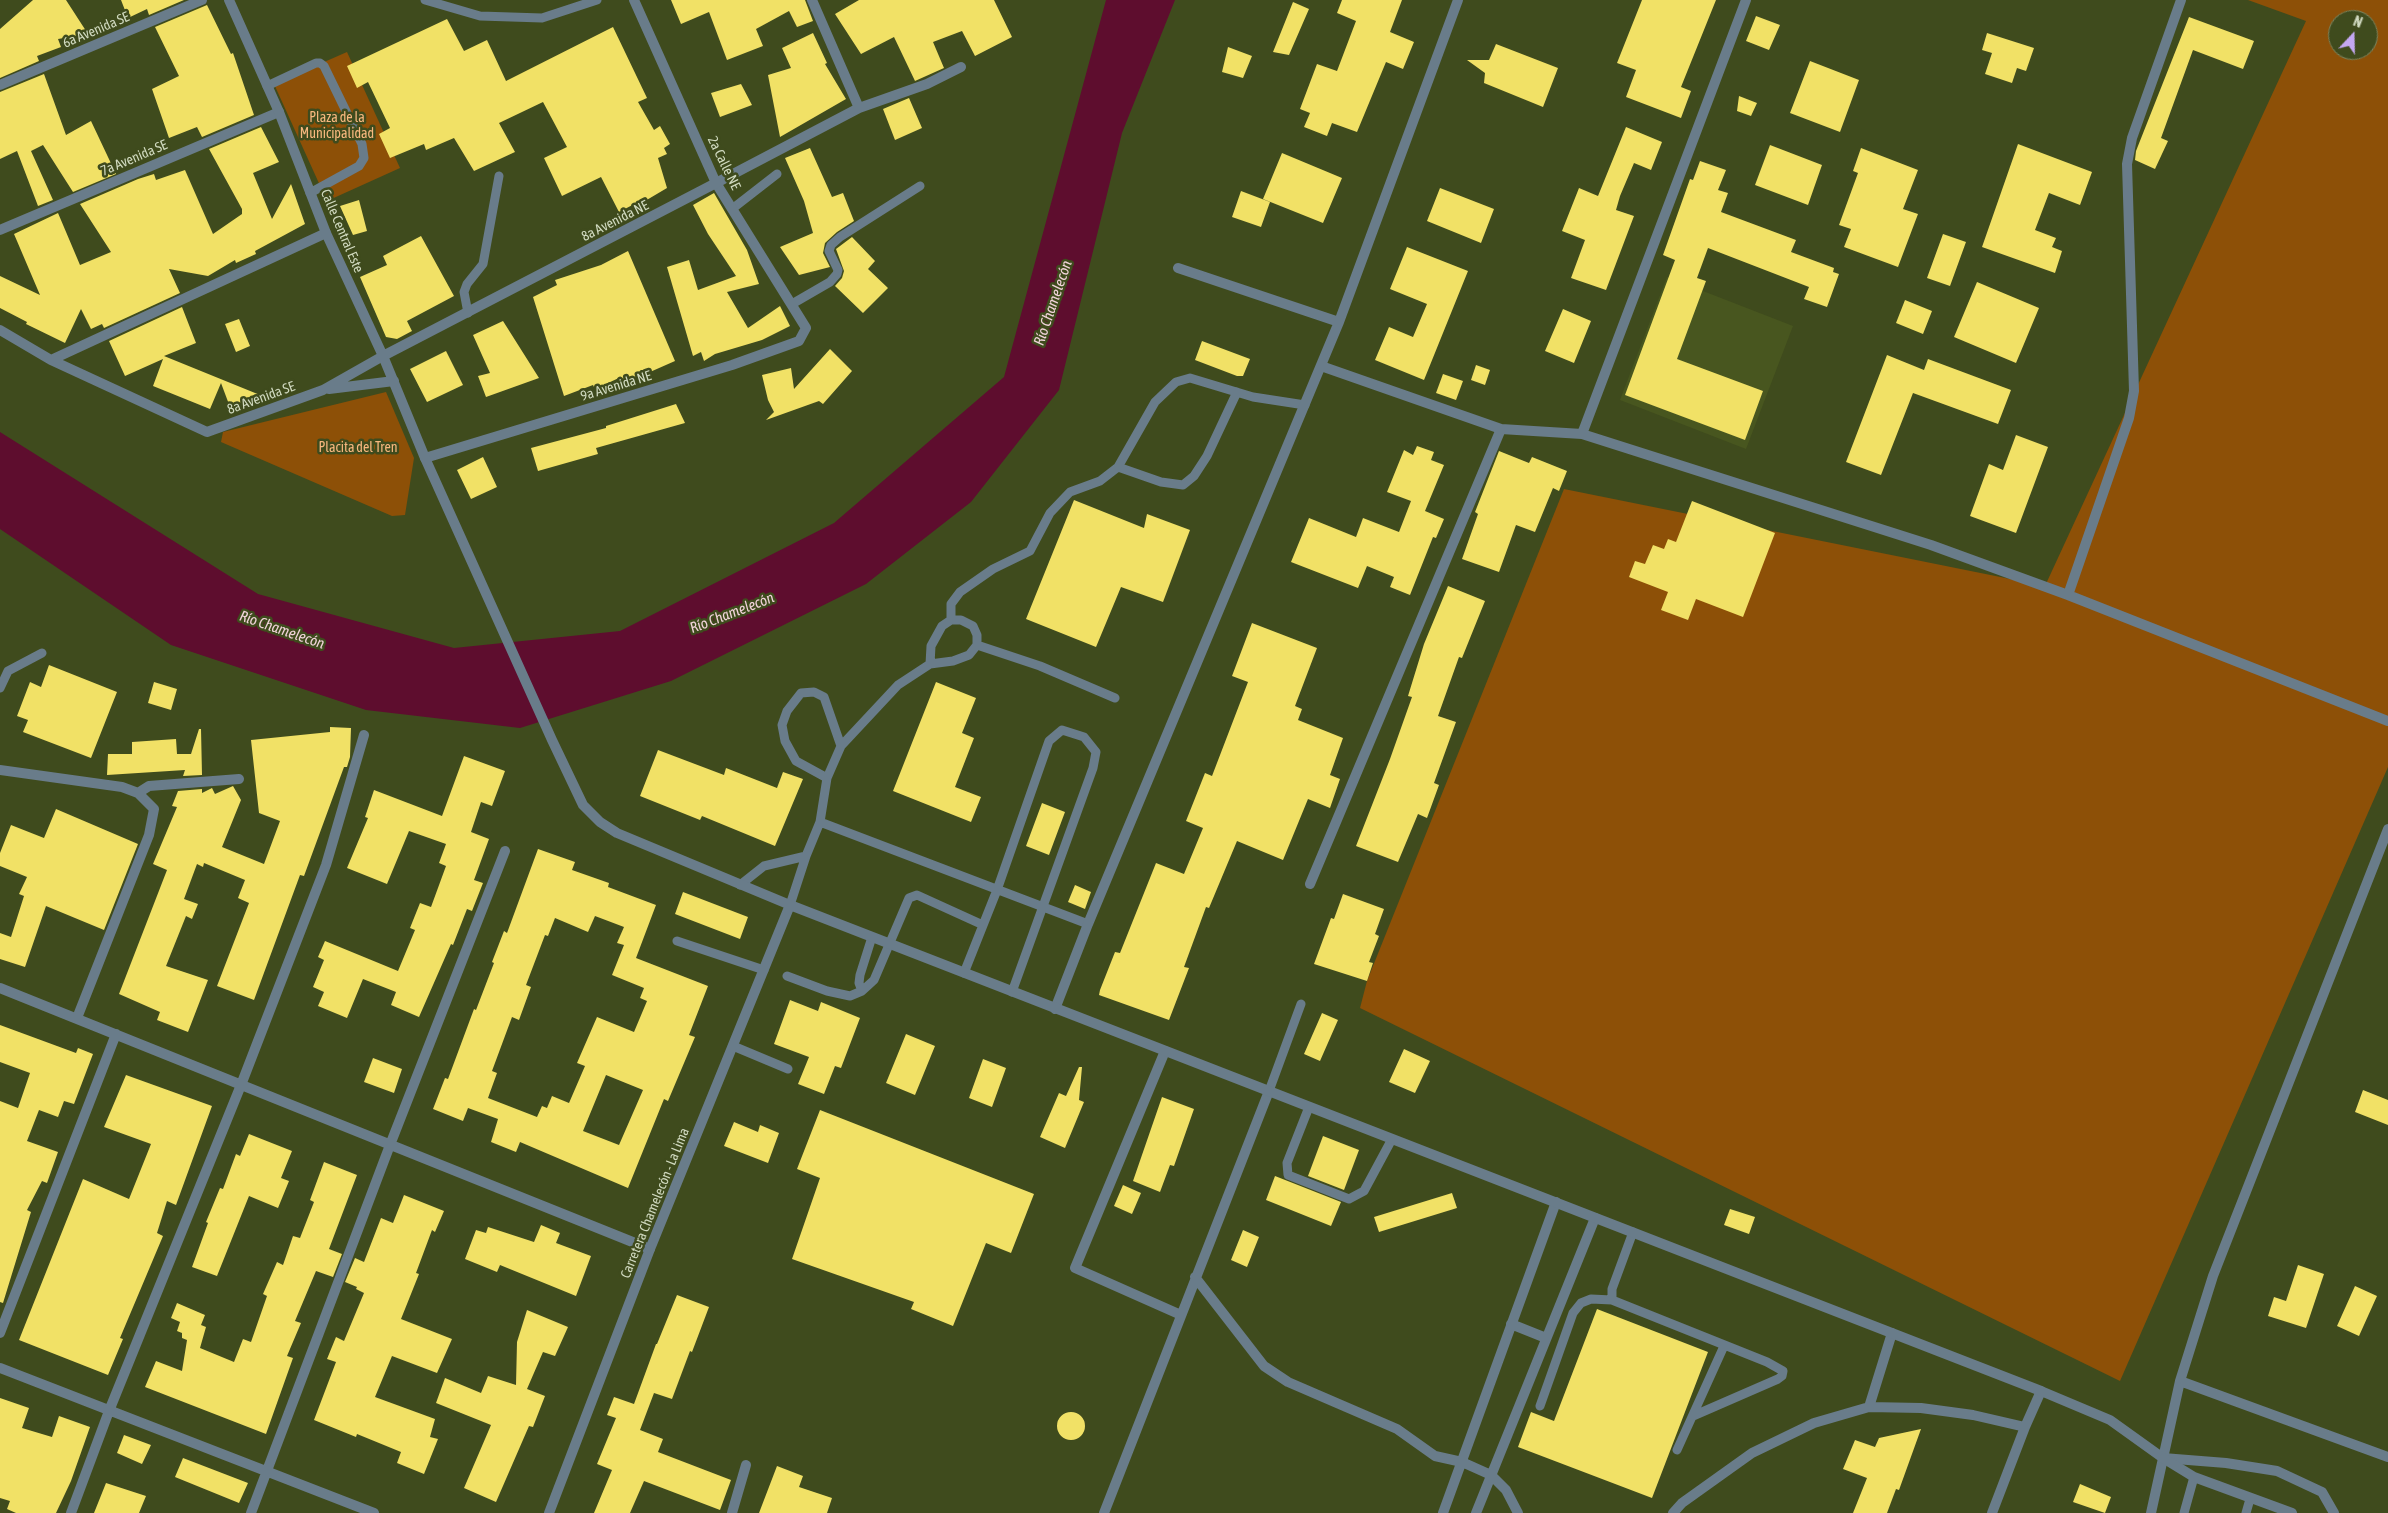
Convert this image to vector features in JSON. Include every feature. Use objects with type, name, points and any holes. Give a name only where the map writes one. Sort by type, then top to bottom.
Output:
[{"type":"street","name":"6a Avenida SE","points":[[0,85],[202,0]]},
{"type":"street","name":"Calle Central Este","points":[[229,0],[279,112],[326,233],[383,356],[425,458],[552,740],[583,804],[600,822],[617,834],[790,905],[2041,1391],[2110,1420],[2163,1458],[2194,1477],[2292,1513]]},
{"type":"street","name":"2a Calle NE","points":[[634,0],[716,183],[806,328]]},
{"type":"street","points":[[812,0],[858,108]]},
{"type":"street","points":[[1056,1009],[1088,924],[1339,322],[1458,0]]},
{"type":"street","points":[[1582,434],[1746,0]]},
{"type":"street","points":[[2068,595],[2129,418],[2134,391],[2127,164],[2132,138],[2181,0]]},
{"type":"street","name":"8a Avenida NE","points":[[383,356],[858,108],[927,84],[961,67]]},
{"type":"street","name":"7a Avenida SE","points":[[0,230],[279,112]]},
{"type":"street","points":[[0,330],[51,360],[326,233]]},
{"type":"street","points":[[1178,268],[1339,322]]},
{"type":"street","name":"9a Avenida NE","points":[[425,458],[776,350],[798,341],[806,328]]},
{"type":"street","name":"8a Avenida SE","points":[[51,360],[207,432],[323,390],[383,356]]},
{"type":"street","points":[[1321,366],[1501,429],[1582,434],[1930,545],[2068,595],[2388,721]]},
{"type":"street","name":"8a Avenida SE","points":[[323,390],[394,381]]},
{"type":"street","points":[[1310,884],[1501,429]]},
{"type":"street","points":[[71,1513],[109,1410],[241,1085],[326,865],[364,734]]},
{"type":"street","points":[[0,770],[122,786],[138,793],[154,809],[150,835],[76,1018]]},
{"type":"street","points":[[138,793],[149,786],[239,779]]},
{"type":"street","points":[[2150,1513],[2180,1381],[2213,1276],[2388,829]]},
{"type":"street","points":[[251,1513],[390,1145],[506,850]]},
{"type":"street","name":"Carretera Chamelecón - La Lima","points":[[548,1513],[650,1250],[790,905]]},
{"type":"street","points":[[0,988],[650,1250]]},
{"type":"street","points":[[0,1334],[116,1034]]},
{"type":"street","points":[[1165,1051],[1075,1268],[1180,1315]]},
{"type":"street","points":[[1104,1513],[1269,1091]]},
{"type":"street","points":[[1443,1513],[1556,1202]]},
{"type":"street","points":[[1476,1513],[1595,1218]]},
{"type":"street","points":[[1195,1277],[1264,1366],[1288,1382],[1397,1429],[1435,1456],[1462,1462],[1491,1475],[1506,1490],[1518,1513]]},
{"type":"street","points":[[1511,1324],[1546,1338]]},
{"type":"street","points":[[1869,1407],[1892,1332]]},
{"type":"street","points":[[0,1368],[374,1513]]},
{"type":"street","points":[[2180,1381],[2388,1457]]},
{"type":"street","points":[[1992,1513],[2041,1391]]},
{"type":"street","points":[[1673,1513],[1682,1503],[1752,1453],[1814,1423],[1869,1407],[1921,1408],[1965,1414],[2025,1427]]},
{"type":"street","points":[[2163,1458],[2226,1463],[2277,1471],[2322,1492],[2334,1513]]},
{"type":"street","points":[[732,1513],[746,1465]]},
{"type":"lane","points":[[425,0],[480,16],[542,18],[597,0]]},
{"type":"lane","points":[[267,86],[316,62],[320,63],[324,66],[362,144],[364,158],[359,166],[310,193]]},
{"type":"lane","points":[[732,209],[777,174]]},
{"type":"lane","points":[[468,313],[464,292],[467,284],[483,264],[499,176]]},
{"type":"lane","points":[[792,304],[830,282],[837,274],[838,270],[829,251],[831,245],[840,236],[920,186]]},
{"type":"lane","points":[[951,620],[952,604],[960,592],[993,569],[1030,552],[1050,514],[1070,492],[1100,481],[1118,467],[1155,402],[1176,382],[1190,378],[1253,397],[1305,405]]},
{"type":"lane","points":[[1118,467],[1160,482],[1183,485],[1194,476],[1207,456],[1236,392]]},
{"type":"lane","points":[[790,905],[806,856],[820,822],[827,778],[841,746],[898,685],[930,664],[965,657],[977,645],[977,635],[973,626],[961,620],[951,620],[942,626],[934,636],[931,646],[930,664]]},
{"type":"lane","points":[[977,645],[1040,666],[1115,698]]},
{"type":"lane","points":[[0,688],[8,670],[42,653]]},
{"type":"lane","points":[[827,778],[796,760],[785,741],[782,725],[788,711],[801,693],[814,692],[824,697],[841,746]]},
{"type":"lane","points":[[964,973],[997,890],[1049,741],[1062,730],[1084,737],[1096,752],[1093,768],[1012,992]]},
{"type":"lane","points":[[820,822],[1088,924]]},
{"type":"lane","points":[[740,885],[764,866],[806,856]]},
{"type":"lane","points":[[787,976],[827,991],[850,996],[862,992],[874,980],[909,898],[917,895],[983,925]]},
{"type":"lane","points":[[862,992],[859,983],[860,975],[872,937]]},
{"type":"lane","points":[[677,941],[764,970]]},
{"type":"lane","points":[[1269,1091],[1301,1004]]},
{"type":"lane","points":[[733,1046],[788,1069]]},
{"type":"lane","points":[[1309,1107],[1287,1163],[1288,1175],[1349,1199],[1364,1191],[1392,1139]]},
{"type":"lane","points":[[1612,1300],[1612,1289],[1633,1232]]},
{"type":"lane","points":[[1540,1406],[1573,1313],[1581,1303],[1591,1299],[1612,1300],[1766,1362],[1783,1371],[1782,1376],[1692,1416]]},
{"type":"lane","points":[[1677,1450],[1724,1346]]},
{"type":"lane","points":[[2184,1513],[2194,1477]]},
{"type":"lane","points":[[2246,1513],[2250,1499]]},
{"type":"shaded area","points":[[1667,277],[1793,326],[1746,449],[1620,400]]},
{"type":"green space","points":[[2248,0],[2388,0],[2388,767],[2120,1381],[1360,1008],[1367,981],[1564,489],[2045,586],[2306,21]]},
{"type":"green space","name":"Plaza de la Municipalidad","points":[[347,52],[400,168],[327,201],[274,84]]},
{"type":"green space","name":"Placita del Tren","points":[[386,392],[414,458],[405,515],[392,516],[221,442],[223,432]]},
{"type":"water","name":"Río Chamelecón","points":[[1106,0],[1175,0],[1122,133],[1059,390],[971,502],[866,584],[671,681],[520,728],[366,710],[171,645],[0,529],[0,432],[258,594],[454,648],[620,631],[834,523],[1004,377]]},
{"type":"building","points":[[33,0],[66,0],[88,34],[58,39],[61,47],[37,56],[39,61],[0,78],[0,29]]},
{"type":"building","points":[[121,0],[184,0],[149,15],[147,9],[128,18]]},
{"type":"building","points":[[671,0],[805,0],[813,21],[797,27],[789,11],[756,29],[763,46],[727,60],[709,12],[681,24]]},
{"type":"building","points":[[859,0],[994,0],[1012,37],[975,56],[962,31],[933,42],[944,68],[915,81],[894,37],[861,54],[835,14]]},
{"type":"building","points":[[1342,0],[1402,0],[1390,32],[1414,42],[1403,69],[1386,62],[1357,132],[1332,123],[1327,136],[1304,127],[1310,113],[1300,109],[1317,64],[1337,71],[1356,21],[1337,13]]},
{"type":"building","points":[[1642,0],[1716,0],[1681,87],[1691,91],[1681,118],[1626,97],[1636,70],[1617,63]]},
{"type":"building","points":[[1293,2],[1309,9],[1289,55],[1273,52]]},
{"type":"building","points":[[207,5],[231,54],[233,53],[254,115],[202,137],[197,127],[169,138],[152,89],[179,76],[155,27]]},
{"type":"building","points":[[1756,16],[1780,25],[1769,50],[1746,41]]},
{"type":"building","points":[[2189,17],[2254,41],[2243,69],[2193,50],[2161,138],[2168,141],[2155,169],[2135,160],[2136,151]]},
{"type":"building","points":[[447,19],[464,51],[487,40],[506,81],[613,27],[647,98],[638,102],[654,130],[660,126],[670,144],[664,148],[667,154],[658,158],[667,188],[645,201],[644,199],[619,212],[601,177],[562,196],[544,158],[567,147],[543,102],[499,123],[515,152],[474,171],[454,138],[426,150],[424,144],[390,158],[379,134],[390,128],[368,82],[357,88],[347,66]]},
{"type":"building","points":[[813,33],[827,63],[825,64],[846,99],[780,137],[768,75],[791,68],[782,48]]},
{"type":"building","points":[[1987,33],[2034,48],[2026,71],[2017,68],[2012,83],[1985,74],[1992,53],[1982,50]]},
{"type":"building","points":[[1496,44],[1558,68],[1543,107],[1484,83],[1485,73],[1467,60],[1489,60]]},
{"type":"building","points":[[1228,47],[1252,56],[1243,78],[1222,72]]},
{"type":"building","points":[[1810,61],[1859,80],[1840,132],[1790,113]]},
{"type":"building","points":[[44,74],[66,135],[91,121],[116,174],[73,192],[43,145],[31,151],[53,200],[38,206],[17,151],[0,159],[0,92]]},
{"type":"building","points":[[741,84],[752,105],[720,117],[711,93]]},
{"type":"building","points":[[1739,96],[1757,103],[1751,116],[1737,111]]},
{"type":"building","points":[[909,98],[922,128],[895,140],[883,109]]},
{"type":"building","points":[[261,127],[279,162],[253,173],[272,219],[291,184],[305,224],[255,251],[256,254],[236,263],[235,260],[208,276],[169,269],[180,293],[104,328],[102,324],[91,329],[81,309],[65,343],[26,324],[27,322],[0,308],[0,276],[40,295],[14,234],[58,213],[80,265],[111,252],[80,204],[138,179],[154,174],[156,180],[185,170],[213,234],[242,214],[242,209],[209,149]]},
{"type":"building","points":[[1626,127],[1662,142],[1651,170],[1634,163],[1620,196],[1616,210],[1634,216],[1606,290],[1571,278],[1585,240],[1562,231],[1579,188],[1598,196]]},
{"type":"building","points":[[2018,144],[2092,172],[2080,205],[2049,193],[2035,230],[2056,238],[2052,247],[2062,251],[2055,273],[1982,247]]},
{"type":"building","points":[[1770,145],[1822,165],[1808,205],[1755,185]]},
{"type":"building","points":[[810,148],[832,197],[843,193],[854,221],[837,232],[825,243],[823,253],[830,267],[799,275],[780,247],[813,233],[804,201],[785,158]]},
{"type":"building","points":[[1861,148],[1918,170],[1903,209],[1918,214],[1898,267],[1844,247],[1851,229],[1839,225],[1858,173],[1853,171]]},
{"type":"building","points":[[1282,153],[1342,178],[1323,223],[1263,199]]},
{"type":"building","points":[[1700,161],[1726,170],[1718,190],[1728,193],[1721,212],[1796,240],[1791,252],[1834,268],[1833,272],[1839,274],[1827,307],[1804,299],[1809,287],[1708,248],[1697,278],[1706,281],[1677,359],[1763,391],[1745,440],[1625,395],[1675,260],[1663,255],[1690,179],[1693,180]]},
{"type":"building","points":[[1440,188],[1494,209],[1481,243],[1427,221]]},
{"type":"building","points":[[1241,191],[1270,202],[1261,227],[1232,217]]},
{"type":"building","points":[[714,193],[747,250],[759,284],[727,292],[748,328],[780,306],[790,326],[762,340],[715,354],[704,361],[701,352],[693,356],[667,267],[689,260],[698,290],[736,276],[708,234],[693,205]]},
{"type":"building","points":[[359,200],[367,231],[353,235],[340,206]]},
{"type":"building","points":[[1943,234],[1966,242],[1950,286],[1927,278]]},
{"type":"building","points":[[421,236],[454,296],[407,321],[412,331],[397,339],[386,337],[360,277],[387,265],[383,256]]},
{"type":"building","points":[[852,237],[875,261],[868,269],[888,288],[863,313],[835,286],[842,278],[844,271],[836,249]]},
{"type":"building","points":[[1407,247],[1468,271],[1424,380],[1375,360],[1389,327],[1413,337],[1427,304],[1390,289]]},
{"type":"building","points":[[628,251],[675,361],[625,383],[621,377],[595,389],[593,385],[564,396],[533,297],[557,285],[555,280],[601,265]]},
{"type":"building","points":[[1977,282],[2039,308],[2016,363],[1954,337]]},
{"type":"building","points":[[1905,300],[1932,311],[1923,334],[1896,323]]},
{"type":"building","points":[[182,307],[196,343],[164,356],[260,395],[230,407],[221,383],[210,409],[153,386],[163,359],[125,376],[109,341]]},
{"type":"building","points":[[1563,309],[1591,321],[1574,363],[1545,351]]},
{"type":"building","points":[[239,319],[250,346],[236,352],[225,324]]},
{"type":"building","points":[[503,321],[539,378],[486,397],[478,376],[490,373],[473,335]]},
{"type":"building","points":[[1202,341],[1250,359],[1243,376],[1237,376],[1195,360]]},
{"type":"building","points":[[830,349],[852,371],[823,404],[819,401],[766,420],[774,412],[768,400],[762,375],[791,368],[794,389]]},
{"type":"building","points":[[446,351],[463,385],[427,402],[410,369]]},
{"type":"building","points":[[1887,355],[1924,370],[1928,359],[2011,390],[1998,424],[1913,393],[1881,475],[1846,462]]},
{"type":"building","points":[[1476,365],[1490,370],[1485,385],[1471,380]]},
{"type":"building","points":[[1443,374],[1463,381],[1456,400],[1436,393]]},
{"type":"building","points":[[676,404],[685,423],[596,448],[598,454],[538,471],[531,448],[606,428],[606,426]]},
{"type":"building","points":[[2016,435],[2048,447],[2016,533],[1970,516],[1989,464],[2003,470]]},
{"type":"building","points":[[1417,446],[1434,452],[1431,460],[1444,465],[1425,511],[1444,519],[1436,538],[1433,537],[1410,595],[1390,587],[1394,577],[1367,566],[1358,588],[1291,562],[1309,518],[1356,537],[1363,518],[1399,532],[1411,501],[1387,492],[1404,450],[1413,455]]},
{"type":"building","points":[[1499,451],[1529,463],[1532,457],[1567,471],[1559,491],[1553,488],[1535,532],[1516,525],[1499,572],[1462,559],[1478,514],[1475,512]]},
{"type":"building","points":[[483,457],[497,487],[471,499],[457,470]]},
{"type":"building","points":[[1074,500],[1144,528],[1147,514],[1190,530],[1163,602],[1121,587],[1096,647],[1026,619]]},
{"type":"building","points":[[1692,501],[1775,533],[1743,617],[1696,599],[1688,620],[1661,610],[1668,592],[1629,577],[1635,561],[1645,564],[1653,545],[1664,549],[1668,539],[1676,542]]},
{"type":"building","points":[[1448,586],[1485,601],[1462,658],[1459,657],[1438,716],[1456,722],[1434,783],[1439,785],[1427,818],[1418,814],[1398,862],[1356,846],[1412,697],[1408,696],[1424,644]]},
{"type":"building","points":[[1252,623],[1317,648],[1295,706],[1302,709],[1298,720],[1343,738],[1330,775],[1340,779],[1330,808],[1308,799],[1283,860],[1237,841],[1209,908],[1206,907],[1184,967],[1189,968],[1169,1020],[1099,995],[1100,990],[1115,952],[1120,953],[1156,863],[1184,874],[1203,828],[1186,821],[1205,773],[1212,776],[1248,682],[1232,676]]},
{"type":"building","points":[[49,665],[117,692],[91,758],[23,732],[28,720],[17,716],[30,682],[41,687]]},
{"type":"building","points":[[154,682],[177,689],[171,710],[148,703]]},
{"type":"building","points":[[936,682],[976,698],[962,733],[974,738],[955,787],[981,797],[971,822],[893,791]]},
{"type":"building","points":[[330,727],[351,728],[350,757],[347,767],[344,767],[304,876],[300,875],[254,1000],[217,986],[249,903],[238,898],[245,880],[204,863],[203,867],[197,864],[184,899],[198,904],[192,919],[186,916],[166,966],[208,980],[188,1032],[157,1020],[160,1012],[119,994],[167,870],[153,864],[177,807],[172,806],[178,791],[202,789],[202,793],[212,788],[215,794],[233,786],[241,800],[222,847],[264,864],[280,821],[259,813],[251,740],[330,732]]},
{"type":"building","points":[[199,729],[201,729],[202,775],[183,776],[185,770],[107,775],[108,754],[132,754],[132,742],[176,739],[177,754],[191,754]]},
{"type":"building","points":[[658,750],[724,775],[726,768],[777,788],[783,772],[803,779],[775,846],[702,816],[700,820],[640,796]]},
{"type":"building","points":[[464,756],[505,771],[492,806],[481,802],[471,832],[489,839],[474,880],[483,883],[472,911],[467,909],[453,945],[451,944],[419,1017],[391,1005],[396,992],[363,979],[347,1018],[318,1006],[324,992],[313,987],[324,960],[318,957],[325,941],[398,971],[415,930],[410,928],[420,903],[431,907],[446,866],[439,863],[446,844],[409,831],[387,884],[347,868],[368,818],[365,817],[374,790],[442,816]]},
{"type":"building","points":[[1042,803],[1065,812],[1049,855],[1026,846]]},
{"type":"building","points":[[56,809],[138,844],[104,930],[46,906],[25,967],[0,959],[0,933],[11,937],[24,896],[19,894],[27,877],[0,866],[0,853],[11,825],[44,838]]},
{"type":"building","points":[[538,849],[575,862],[572,870],[609,883],[608,887],[656,905],[636,958],[708,986],[689,1035],[695,1037],[668,1101],[664,1099],[628,1188],[520,1142],[516,1152],[491,1142],[498,1119],[468,1108],[463,1121],[433,1109],[445,1078],[448,1079],[474,1009],[476,1010],[504,931],[507,933]],"holes":[[[595,916],[624,927],[617,943],[624,945],[612,975],[644,988],[640,998],[647,1001],[634,1032],[597,1017],[577,1063],[585,1066],[569,1103],[552,1096],[547,1108],[542,1106],[537,1117],[488,1098],[497,1073],[492,1071],[512,1017],[519,1020],[531,987],[526,985],[545,935],[548,936],[555,918],[588,932]],[[606,1075],[643,1090],[619,1145],[583,1131]]]},
{"type":"building","points":[[1075,885],[1091,892],[1085,909],[1068,902]]},
{"type":"building","points":[[683,892],[748,917],[740,939],[675,914]]},
{"type":"building","points":[[1343,894],[1384,909],[1375,934],[1379,936],[1369,962],[1373,963],[1367,981],[1314,964],[1331,918],[1334,919]]},
{"type":"building","points":[[790,1000],[818,1011],[821,1002],[860,1018],[841,1068],[835,1066],[824,1094],[798,1084],[809,1057],[774,1044]]},
{"type":"building","points":[[1322,1013],[1338,1020],[1320,1061],[1304,1054]]},
{"type":"building","points":[[0,1025],[76,1053],[78,1048],[93,1054],[74,1104],[64,1101],[58,1117],[39,1110],[27,1141],[58,1152],[47,1183],[42,1181],[27,1210],[31,1212],[3,1303],[0,1302],[0,1101],[18,1108],[30,1073],[0,1062]]},
{"type":"building","points":[[906,1034],[935,1046],[915,1095],[886,1083]]},
{"type":"building","points":[[1404,1049],[1430,1061],[1415,1093],[1389,1082]]},
{"type":"building","points":[[373,1058],[402,1069],[394,1093],[364,1082]]},
{"type":"building","points":[[983,1059],[1006,1068],[992,1107],[969,1098]]},
{"type":"building","points":[[1079,1067],[1082,1067],[1079,1100],[1084,1102],[1065,1148],[1040,1137],[1059,1093],[1066,1096]]},
{"type":"building","points":[[126,1075],[212,1106],[176,1205],[167,1201],[157,1233],[163,1236],[120,1338],[123,1339],[108,1375],[19,1340],[83,1179],[129,1199],[151,1144],[104,1127]]},
{"type":"building","points":[[2363,1090],[2388,1100],[2388,1125],[2355,1112]]},
{"type":"building","points":[[1162,1097],[1194,1109],[1174,1166],[1170,1165],[1160,1192],[1133,1181]]},
{"type":"building","points":[[820,1110],[1034,1194],[1011,1253],[986,1243],[953,1326],[911,1309],[914,1302],[792,1259],[820,1178],[797,1169]]},
{"type":"building","points":[[734,1122],[758,1132],[760,1125],[779,1133],[768,1163],[724,1146]]},
{"type":"building","points":[[249,1134],[292,1151],[281,1178],[289,1181],[278,1208],[249,1196],[217,1276],[192,1267],[208,1223],[206,1222],[220,1188],[223,1189],[236,1154],[240,1156]]},
{"type":"building","points":[[1323,1136],[1359,1150],[1344,1190],[1308,1176]]},
{"type":"building","points":[[324,1162],[357,1175],[329,1249],[342,1254],[333,1277],[316,1271],[295,1321],[301,1323],[287,1356],[293,1358],[266,1434],[145,1387],[156,1361],[182,1371],[187,1340],[182,1338],[182,1333],[177,1331],[180,1322],[171,1318],[177,1303],[205,1315],[201,1325],[206,1327],[200,1348],[234,1362],[243,1339],[251,1342],[267,1296],[263,1294],[277,1262],[283,1265],[293,1236],[300,1238],[314,1202],[310,1200]]},
{"type":"building","points":[[1275,1176],[1341,1202],[1331,1226],[1266,1200]]},
{"type":"building","points":[[1123,1185],[1141,1193],[1132,1214],[1114,1206]]},
{"type":"building","points":[[1452,1193],[1457,1208],[1379,1232],[1374,1217]]},
{"type":"building","points":[[404,1195],[444,1211],[435,1232],[432,1230],[416,1273],[419,1274],[401,1319],[452,1339],[437,1373],[392,1356],[375,1397],[435,1419],[430,1437],[438,1439],[424,1474],[397,1463],[401,1452],[357,1434],[356,1437],[314,1420],[336,1362],[327,1359],[336,1337],[344,1341],[364,1293],[356,1289],[357,1287],[345,1282],[355,1258],[364,1262],[381,1218],[393,1223]]},
{"type":"building","points":[[1730,1209],[1755,1217],[1749,1234],[1724,1225]]},
{"type":"building","points":[[541,1225],[560,1233],[556,1243],[591,1256],[576,1296],[500,1265],[497,1272],[465,1259],[476,1230],[486,1233],[488,1227],[534,1242]]},
{"type":"building","points":[[1243,1230],[1259,1237],[1247,1267],[1231,1260]]},
{"type":"building","points":[[2298,1265],[2324,1274],[2306,1328],[2268,1316],[2274,1297],[2286,1301]]},
{"type":"building","points":[[2355,1286],[2377,1296],[2359,1336],[2337,1326]]},
{"type":"building","points":[[677,1295],[709,1307],[672,1399],[654,1393],[640,1430],[663,1439],[658,1452],[731,1480],[720,1510],[644,1481],[630,1513],[594,1513],[612,1470],[597,1464],[616,1418],[607,1415],[614,1397],[634,1404],[656,1344]]},
{"type":"building","points":[[1597,1309],[1708,1352],[1652,1498],[1518,1447],[1531,1412],[1554,1421]]},
{"type":"building","points":[[527,1310],[568,1327],[555,1356],[543,1352],[527,1389],[545,1396],[533,1427],[529,1426],[496,1502],[464,1488],[491,1425],[436,1403],[445,1378],[481,1393],[488,1376],[516,1385],[517,1342]]},
{"type":"building","points":[[0,1398],[29,1408],[22,1428],[52,1437],[59,1416],[90,1427],[71,1481],[56,1513],[16,1513],[7,1509],[10,1501],[0,1498]]},
{"type":"building","points":[[1071,1412],[1081,1416],[1085,1426],[1081,1436],[1071,1440],[1061,1436],[1057,1426],[1061,1416]]},
{"type":"building","points":[[1921,1429],[1899,1490],[1896,1489],[1887,1513],[1853,1513],[1867,1478],[1843,1469],[1855,1440],[1875,1447],[1879,1438]]},
{"type":"building","points":[[124,1435],[151,1445],[142,1464],[117,1453]]},
{"type":"building","points":[[183,1458],[248,1483],[239,1503],[175,1477]]},
{"type":"building","points":[[777,1466],[803,1476],[799,1487],[832,1498],[827,1513],[759,1513]]},
{"type":"building","points":[[106,1483],[146,1496],[139,1513],[94,1513]]},
{"type":"building","points":[[2080,1484],[2111,1497],[2105,1513],[2073,1502]]}]
